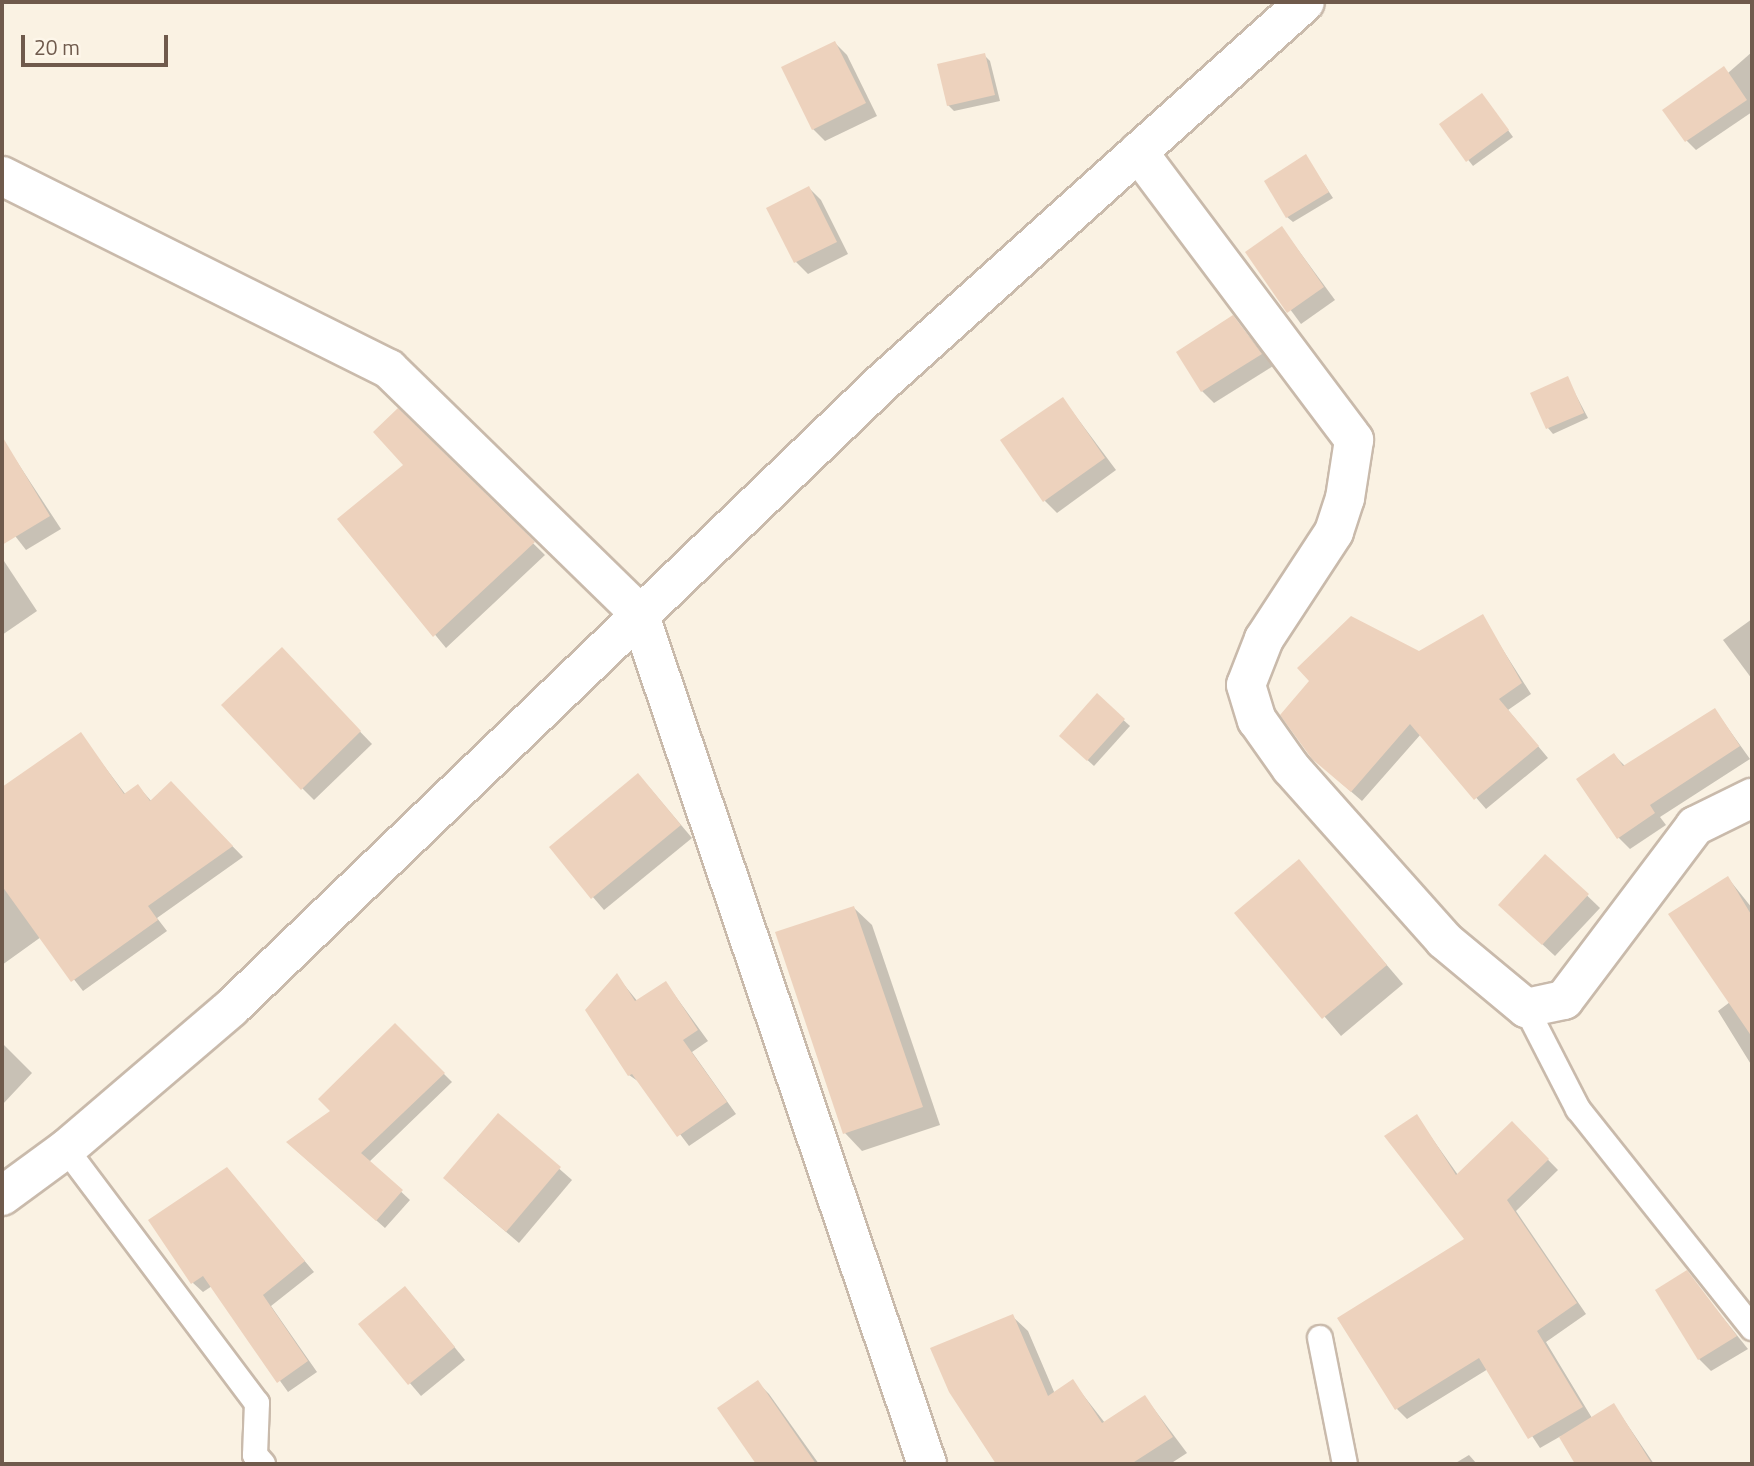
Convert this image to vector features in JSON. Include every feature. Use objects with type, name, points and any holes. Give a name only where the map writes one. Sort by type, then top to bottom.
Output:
[{"type":"street","points":[[2,1196],[65,1149],[231,1008],[639,613],[884,381],[1305,2]]},
{"type":"street","points":[[1138,152],[1354,440],[1345,498],[1334,532],[1264,639],[1247,685],[1257,720],[1291,768],[1444,940],[1526,1008],[1564,1000],[1695,826],[1752,798]]},
{"type":"street","points":[[2,176],[388,369],[639,613],[927,1464]]},
{"type":"lane","points":[[1526,1008],[1578,1109],[1752,1328]]},
{"type":"lane","points":[[65,1149],[257,1403],[255,1455],[263,1464]]},
{"type":"lane","points":[[1320,1338],[1345,1464]]},
{"type":"building","points":[[835,41],[866,103],[812,130],[781,67]]},
{"type":"building","points":[[985,53],[995,95],[947,106],[937,64]]},
{"type":"building","points":[[1724,66],[1747,100],[1685,142],[1662,110]]},
{"type":"building","points":[[1482,93],[1509,130],[1466,162],[1439,124]]},
{"type":"building","points":[[1306,154],[1329,192],[1286,218],[1264,181]]},
{"type":"building","points":[[809,186],[837,242],[794,263],[766,208]]},
{"type":"building","points":[[1282,226],[1324,287],[1287,313],[1245,252]]},
{"type":"building","points":[[1233,315],[1262,354],[1201,392],[1176,352]]},
{"type":"building","points":[[1568,376],[1584,413],[1546,429],[1530,393]]},
{"type":"building","points":[[1063,397],[1105,458],[1043,502],[1000,440]]},
{"type":"building","points":[[398,408],[535,542],[433,637],[337,519],[403,465],[373,432]]},
{"type":"building","points":[[2,436],[50,516],[2,545]]},
{"type":"building","points":[[1483,614],[1522,683],[1499,699],[1539,746],[1474,800],[1410,724],[1351,792],[1312,759],[1280,715],[1309,681],[1297,668],[1351,616],[1419,651]]},
{"type":"building","points":[[282,647],[361,731],[301,790],[221,705]]},
{"type":"building","points":[[1097,693],[1125,719],[1087,761],[1059,736]]},
{"type":"building","points":[[1715,708],[1740,746],[1650,805],[1655,813],[1617,839],[1576,779],[1614,753],[1623,766]]},
{"type":"building","points":[[81,732],[124,794],[138,784],[150,801],[171,781],[233,846],[148,906],[158,920],[71,982],[2,886],[2,787]]},
{"type":"building","points":[[638,773],[681,825],[591,899],[549,847]]},
{"type":"building","points":[[1545,854],[1589,894],[1542,945],[1498,905]]},
{"type":"building","points":[[1299,859],[1387,965],[1322,1019],[1234,913]]},
{"type":"building","points":[[1728,876],[1752,916],[1752,1037],[1668,914]]},
{"type":"building","points":[[854,906],[923,1107],[843,1134],[775,932]]},
{"type":"building","points":[[617,973],[635,1001],[666,981],[698,1030],[683,1040],[727,1102],[677,1137],[632,1074],[628,1076],[585,1010]]},
{"type":"building","points":[[395,1023],[445,1073],[361,1153],[403,1190],[376,1221],[286,1142],[330,1111],[318,1099]]},
{"type":"building","points":[[498,1113],[561,1167],[506,1232],[443,1178]]},
{"type":"building","points":[[1417,1114],[1456,1175],[1512,1121],[1549,1159],[1507,1200],[1577,1303],[1537,1331],[1583,1407],[1528,1439],[1479,1358],[1395,1410],[1337,1318],[1464,1239],[1384,1136]]},
{"type":"building","points":[[227,1167],[305,1261],[263,1295],[308,1361],[277,1383],[203,1276],[191,1284],[148,1220]]},
{"type":"building","points":[[1687,1270],[1737,1336],[1698,1360],[1655,1290]]},
{"type":"building","points":[[405,1286],[455,1347],[408,1385],[358,1324]]},
{"type":"building","points":[[1013,1314],[1048,1396],[1073,1379],[1102,1423],[1145,1395],[1173,1437],[1131,1464],[996,1464],[949,1392],[930,1348]]},
{"type":"building","points":[[758,1380],[816,1464],[756,1464],[717,1408]]},
{"type":"building","points":[[1614,1403],[1652,1464],[1575,1464],[1559,1437]]}]
